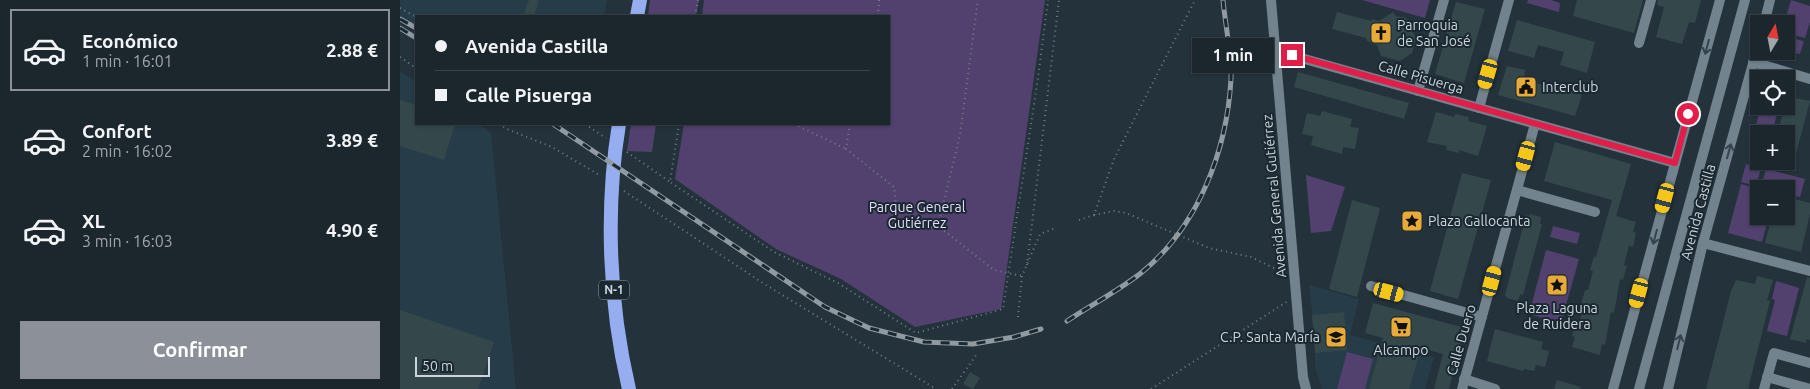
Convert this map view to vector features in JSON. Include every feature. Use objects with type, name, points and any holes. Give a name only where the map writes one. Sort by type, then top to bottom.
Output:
[{"type":"highway","points":[[637,15],[640,0]]},
{"type":"highway","points":[[614,187],[616,141],[619,125]]},
{"type":"highway","name":"N-1","points":[[614,187],[613,288],[620,354],[629,389]]},
{"type":"street","name":"Avenida General Gutiérrez","points":[[1271,0],[1294,279],[1303,377],[1306,389]]},
{"type":"street","points":[[1418,90],[1444,0]]},
{"type":"street","points":[[1479,108],[1509,0]]},
{"type":"street","points":[[1639,43],[1651,0]]},
{"type":"street","points":[[1613,389],[1720,0]]},
{"type":"street","name":"Avenida Castilla","points":[[1639,389],[1745,0]]},
{"type":"street","name":"Avenida Castilla","points":[[1741,15],[1752,0]]},
{"type":"street","points":[[1766,15],[1770,0]]},
{"type":"street","name":"Calle Pisuerga","points":[[1276,51],[1675,163]]},
{"type":"street","points":[[1754,62],[1810,79]]},
{"type":"street","name":"Avenida Castilla","points":[[1668,389],[1704,243],[1754,62]]},
{"type":"street","name":"Calle Duero","points":[[1463,384],[1535,124]]},
{"type":"street","points":[[1516,190],[1595,212]]},
{"type":"street","points":[[1704,243],[1810,271]]},
{"type":"street","points":[[1371,286],[1482,317]]},
{"type":"street","points":[[1764,389],[1774,353],[1810,363]]},
{"type":"street","points":[[1767,377],[1810,389]]},
{"type":"street","points":[[1463,384],[1495,389]]},
{"type":"path","points":[[695,15],[698,0]]},
{"type":"path","points":[[878,0],[878,15]]},
{"type":"path","points":[[938,226],[960,135],[978,0]]},
{"type":"path","points":[[679,125],[670,182],[774,252],[838,283],[916,333],[1003,310],[1048,0]]},
{"type":"path","points":[[1027,265],[1060,0]]},
{"type":"path","points":[[1094,215],[1114,159],[1195,0]]},
{"type":"path","points":[[400,8],[415,16]]},
{"type":"path","points":[[400,57],[415,67]]},
{"type":"path","points":[[501,125],[552,147],[766,285],[936,389]]},
{"type":"path","points":[[796,125],[846,149],[894,187],[896,207],[921,229],[938,226],[994,270],[1008,275],[1022,276]]},
{"type":"path","points":[[846,149],[850,125]]},
{"type":"path","points":[[1078,220],[1114,211],[1126,213],[1209,248],[1252,257],[1294,279]]},
{"type":"path","points":[[1018,317],[1022,276],[1040,234],[1056,228]]},
{"type":"path","points":[[1151,389],[1296,296]]},
{"type":"path","points":[[953,389],[977,354]]},
{"type":"shaded area","points":[[400,0],[607,0],[604,15],[415,15],[415,30],[400,22]]},
{"type":"shaded area","points":[[400,71],[415,81],[415,125],[479,125],[491,133],[516,389],[400,389]]},
{"type":"shaded area","name":"C.P. Santa María","points":[[1309,285],[1359,299],[1350,335],[1434,357],[1425,389],[1322,389],[1315,367],[1315,339]]},
{"type":"green space","points":[[650,0],[699,0],[696,15],[648,15]]},
{"type":"green space","name":"Parque General Gutiérrez","points":[[704,0],[1045,0],[1001,309],[915,327],[841,279],[776,249],[675,179],[684,125],[890,125],[890,15],[702,15]]},
{"type":"green space","points":[[1362,0],[1430,0],[1425,18]]},
{"type":"green space","points":[[1528,0],[1551,0],[1560,3],[1559,12],[1527,3]]},
{"type":"green space","points":[[1791,0],[1810,6],[1810,22],[1805,38],[1795,35],[1795,15],[1787,15]]},
{"type":"green space","points":[[1795,39],[1804,41],[1800,54],[1795,53]]},
{"type":"green space","points":[[1759,115],[1777,115],[1774,125],[1756,125]]},
{"type":"green space","points":[[631,125],[656,125],[652,152],[627,151]]},
{"type":"green space","points":[[1746,164],[1750,165],[1750,170],[1760,170],[1758,180],[1750,180],[1750,184],[1741,182]]},
{"type":"green space","points":[[1766,170],[1805,179],[1800,197],[1795,196],[1795,180],[1763,180]]},
{"type":"green space","points":[[1306,175],[1345,187],[1331,231],[1311,233]]},
{"type":"green space","points":[[1741,184],[1750,186],[1750,225],[1767,225],[1762,242],[1728,233]]},
{"type":"green space","points":[[1553,226],[1580,233],[1577,244],[1550,237]]},
{"type":"green space","points":[[1546,250],[1579,259],[1561,323],[1529,314]]},
{"type":"green space","points":[[1776,281],[1799,288],[1787,336],[1767,331],[1775,300],[1772,299]]},
{"type":"green space","points":[[1347,352],[1373,359],[1365,389],[1337,389]]},
{"type":"building","points":[[529,0],[539,0],[534,15],[523,15]]},
{"type":"building","points":[[1577,0],[1643,0],[1634,33],[1573,16]]},
{"type":"building","points":[[1658,0],[1701,0],[1695,23],[1689,22],[1682,44],[1656,37],[1664,7],[1657,5]]},
{"type":"building","points":[[1456,2],[1485,9],[1464,83],[1435,74]]},
{"type":"building","name":"Parroquia de San José","points":[[1337,12],[1371,21],[1372,19],[1379,21],[1393,12],[1396,16],[1406,18],[1416,38],[1412,53],[1400,61],[1381,56],[1377,45],[1367,41],[1366,38],[1332,29]]},
{"type":"building","points":[[1517,20],[1595,42],[1587,73],[1560,65],[1564,52],[1538,45],[1534,58],[1508,51]]},
{"type":"building","name":"Interclub","points":[[1507,66],[1525,70],[1524,80],[1582,95],[1575,116],[1498,95]]},
{"type":"building","points":[[1298,72],[1409,103],[1404,119],[1294,87]]},
{"type":"building","points":[[1795,98],[1810,101],[1795,157],[1795,125],[1780,125],[1782,115],[1795,115]]},
{"type":"building","points":[[400,100],[415,105],[415,125],[455,125],[444,160],[400,146]]},
{"type":"building","points":[[1322,111],[1352,119],[1350,127],[1359,128],[1355,149],[1343,147],[1342,154],[1311,145],[1313,136],[1302,134],[1307,113],[1320,116]]},
{"type":"building","points":[[1436,112],[1454,117],[1455,114],[1469,117],[1468,121],[1487,126],[1478,156],[1459,150],[1459,153],[1446,150],[1447,146],[1427,142]]},
{"type":"building","points":[[1555,142],[1631,164],[1616,216],[1636,222],[1633,232],[1636,233],[1633,247],[1629,246],[1624,265],[1627,266],[1623,280],[1620,279],[1614,313],[1611,312],[1605,345],[1602,344],[1600,355],[1572,347],[1575,337],[1572,336],[1575,322],[1579,323],[1584,304],[1581,304],[1585,290],[1588,290],[1593,271],[1590,270],[1594,256],[1596,257],[1612,200],[1544,181]]},
{"type":"building","points":[[1462,173],[1491,180],[1458,299],[1430,291]]},
{"type":"building","points":[[1795,199],[1810,203],[1810,214],[1801,252],[1765,243],[1770,225],[1795,225]]},
{"type":"building","points":[[1352,200],[1380,208],[1357,297],[1329,289]]},
{"type":"building","points":[[1530,214],[1541,217],[1540,224],[1542,224],[1523,295],[1520,294],[1518,301],[1507,298],[1505,295],[1526,215],[1529,216]]},
{"type":"building","points":[[1757,276],[1773,280],[1767,300],[1770,301],[1748,389],[1706,389],[1731,291],[1736,280],[1755,284]]},
{"type":"building","points":[[1807,277],[1810,278],[1810,340],[1807,339],[1806,343],[1790,339]]},
{"type":"building","points":[[1373,303],[1465,328],[1449,389],[1434,389],[1443,354],[1421,348],[1409,389],[1369,389],[1383,338],[1365,333]]},
{"type":"building","points":[[400,310],[494,342],[478,389],[400,389]]},
{"type":"building","points":[[1344,312],[1347,350],[1315,353],[1312,315]]},
{"type":"building","points":[[1495,329],[1543,342],[1541,349],[1549,351],[1545,367],[1536,365],[1534,371],[1524,369],[1523,371],[1487,361]]},
{"type":"building","points":[[970,372],[980,378],[973,389],[963,384]]},
{"type":"building","points":[[1557,380],[1581,387],[1580,389],[1554,389]]},
{"type":"railway","points":[[1067,321],[1132,280],[1161,254],[1179,233],[1206,186],[1216,160],[1223,133],[1231,79],[1223,0]]},
{"type":"railway","points":[[400,19],[415,27]]},
{"type":"railway","points":[[400,28],[415,37]]},
{"type":"railway","points":[[554,125],[825,307],[869,328],[924,342],[973,344],[1014,337],[1041,329]]},
{"type":"place","name":"Parroquia de San José","points":[[1381,33]]},
{"type":"place","name":"Interclub","points":[[1526,87]]},
{"type":"place","name":"Plaza Gallocanta","points":[[1412,221]]},
{"type":"place","name":"Plaza Laguna de Ruidera","points":[[1557,285]]},
{"type":"place","name":"Alcampo","points":[[1401,327]]},
{"type":"place","name":"C.P. Santa María","points":[[1336,337]]},
{"type":"route","points":[[1292,55],[1675,163],[1688,114]]}]
